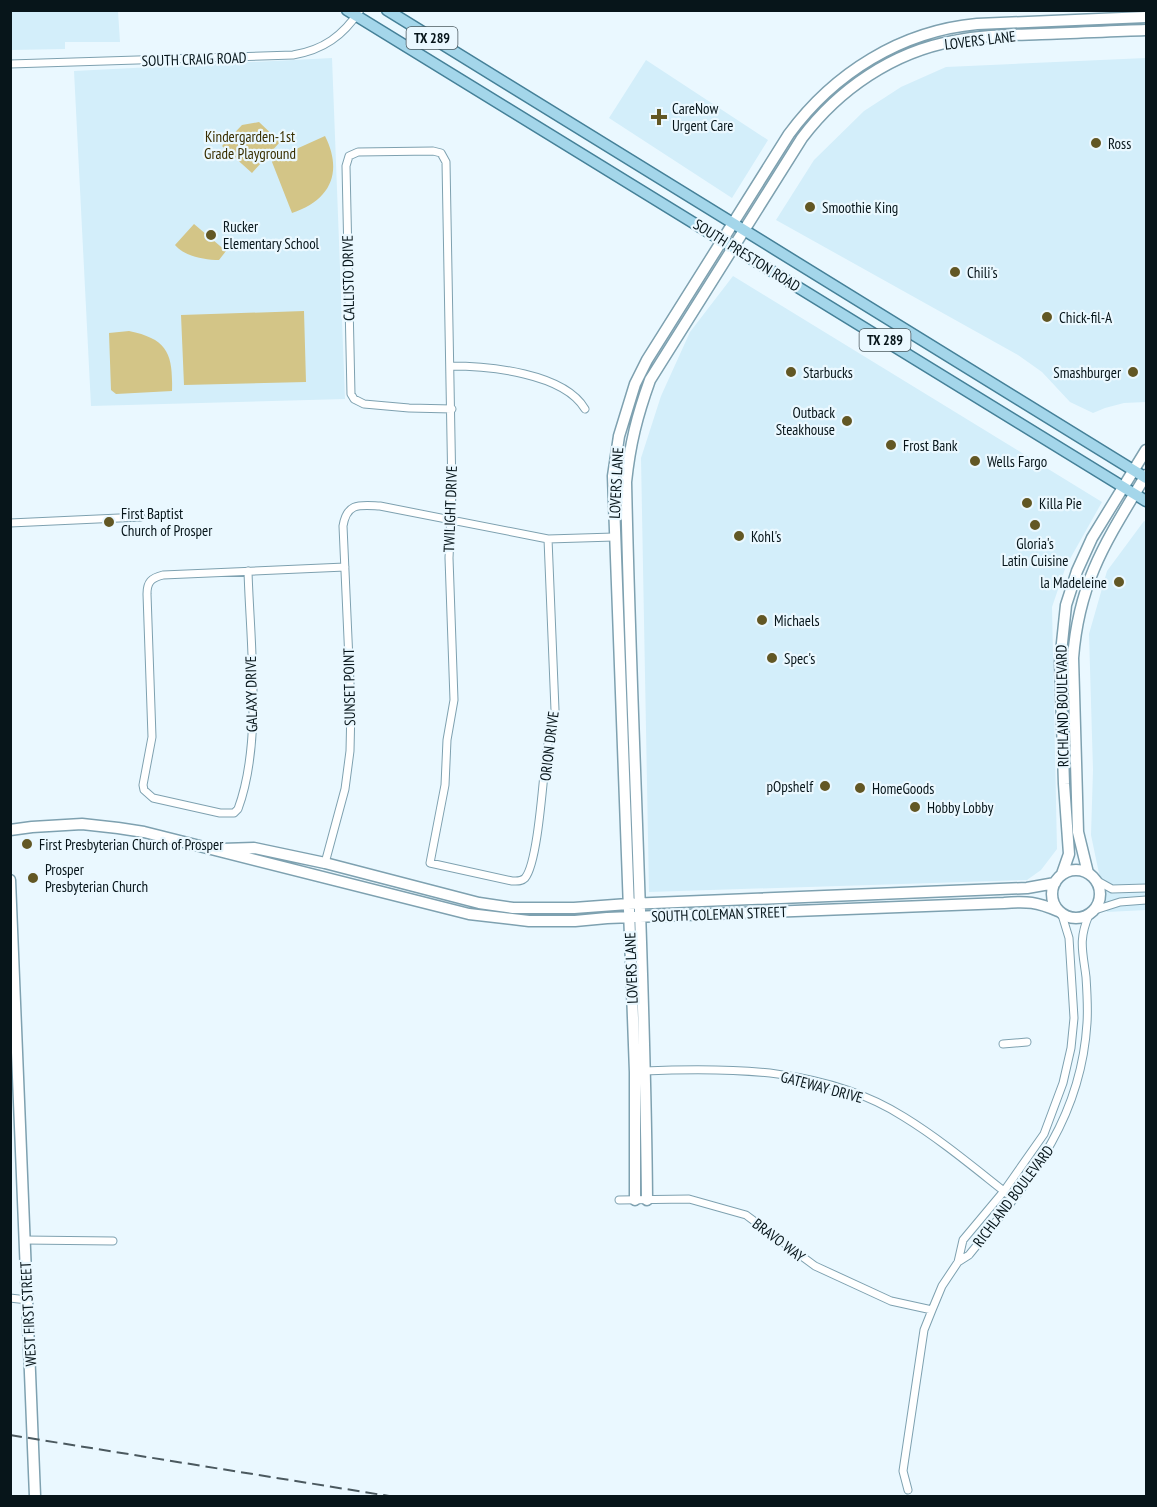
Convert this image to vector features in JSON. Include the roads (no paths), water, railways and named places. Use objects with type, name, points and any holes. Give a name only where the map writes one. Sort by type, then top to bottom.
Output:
[{"type":"main road","name":"SOUTH PRESTON ROAD","points":[[387,10],[1146,477]]},
{"type":"main road","name":"SOUTH PRESTON ROAD","points":[[354,12],[1146,501]]},
{"type":"street","name":"SOUTH CRAIG ROAD","points":[[10,64],[293,55],[315,50],[329,43],[343,32],[354,12]]},
{"type":"street","name":"LOVERS LANE","points":[[647,1200],[628,752],[614,537],[613,476],[619,436],[636,384],[647,360],[776,153],[810,108],[838,81],[885,50],[920,36],[967,25],[1146,17]]},
{"type":"street","name":"LOVERS LANE","points":[[628,752],[626,482],[629,451],[637,416],[650,380],[792,153],[812,125],[856,84],[894,61],[923,49],[965,39],[1146,30]]},
{"type":"street","name":"CALLISTO DRIVE","points":[[441,153],[433,151],[358,152],[349,156],[346,166],[350,389],[354,399],[364,404],[409,408],[452,408]]},
{"type":"street","name":"TWILIGHT DRIVE","points":[[441,153],[446,162],[452,408],[452,520],[449,558],[454,700],[447,740],[445,785],[430,863],[512,881],[524,879]]},
{"type":"street","points":[[450,366],[482,366],[533,376],[568,392],[580,401],[585,409]]},
{"type":"street","name":"RICHLAND BOULEVARD","points":[[1062,874],[1069,854],[1065,817],[1060,662],[1066,605],[1085,553],[1146,450]]},
{"type":"street","name":"RICHLAND BOULEVARD","points":[[1091,876],[1078,832],[1073,658],[1079,610],[1095,562],[1105,542],[1146,477]]},
{"type":"street","name":"SUNSET POINT","points":[[325,863],[345,789],[350,751],[351,706],[343,526],[345,516],[349,510],[359,505],[380,506],[452,520]]},
{"type":"street","points":[[10,523],[141,517]]},
{"type":"street","points":[[452,520],[548,538],[628,537]]},
{"type":"street","name":"ORION DRIVE","points":[[524,879],[530,867],[539,818],[546,754],[555,710],[548,538]]},
{"type":"street","points":[[248,571],[345,567]]},
{"type":"street","name":"GALAXY DRIVE","points":[[248,571],[252,731],[249,766],[242,800],[234,813],[220,813],[153,798],[144,790],[144,777],[152,736],[147,585],[151,580],[163,575],[248,571]]},
{"type":"street","points":[[1063,758],[1076,757]]},
{"type":"street","name":"SOUTH COLEMAN STREET","points":[[10,830],[82,824],[144,832],[469,914],[529,921],[575,921],[1028,901],[1060,913]]},
{"type":"street","name":"SOUTH COLEMAN STREET","points":[[207,849],[254,848],[325,863],[479,903],[513,908],[552,909],[1027,888],[1055,883]]},
{"type":"street","points":[[321,877],[325,863]]},
{"type":"street","points":[[1146,888],[1112,889],[1091,876],[1075,870],[1062,874],[1055,883],[1052,896],[1060,913],[1073,918],[1081,918],[1120,902],[1146,900]]},
{"type":"street","points":[[1091,876],[1100,894],[1092,912]]},
{"type":"street","name":"WEST FIRST STREET","points":[[10,880],[16,1107],[35,1497]]},
{"type":"street","points":[[974,890],[974,905]]},
{"type":"street","points":[[800,897],[801,911]]},
{"type":"street","name":"RICHLAND BOULEVARD","points":[[958,1262],[969,1255],[1041,1162],[1054,1139],[1075,1090],[1086,1031],[1086,981],[1081,939],[1092,912]]},
{"type":"street","name":"RICHLAND BOULEVARD","points":[[908,1490],[903,1471],[924,1330],[942,1286],[958,1262],[963,1240],[1004,1191],[1044,1134],[1068,1065],[1073,1033],[1073,1007],[1069,938],[1060,913]]},
{"type":"street","points":[[1003,1044],[1027,1042]]},
{"type":"street","name":"GATEWAY DRIVE","points":[[640,1072],[715,1068],[761,1072],[790,1076],[853,1093],[904,1116],[1014,1199]]},
{"type":"street","name":"LOVERS LANE","points":[[634,1200],[640,1072]]},
{"type":"street","name":"BRAVO WAY","points":[[618,1200],[689,1199],[746,1215],[814,1266],[891,1301],[932,1310]]},
{"type":"street","points":[[24,1240],[113,1241]]},
{"type":"street","points":[[10,1298],[27,1300]]},
{"type":"railway","points":[[10,1435],[389,1496]]},
{"type":"place","name":"CareNow Urgent Care","points":[[659,117]]},
{"type":"place","name":"Ross","points":[[1096,143]]},
{"type":"place","name":"Smoothie King","points":[[810,207]]},
{"type":"place","name":"Rucker Elementary School","points":[[211,235]]},
{"type":"place","name":"Chili's","points":[[955,272]]},
{"type":"place","name":"Chick-fil-A","points":[[1047,317]]},
{"type":"place","name":"Starbucks","points":[[791,372]]},
{"type":"place","name":"Smashburger","points":[[1133,372]]},
{"type":"place","name":"Outback Steakhouse","points":[[847,421]]},
{"type":"place","name":"Frost Bank","points":[[891,445]]},
{"type":"place","name":"Wells Fargo","points":[[975,461]]},
{"type":"place","name":"Killa Pie","points":[[1027,503]]},
{"type":"place","name":"First Baptist Church of Prosper","points":[[109,522]]},
{"type":"place","name":"Gloria's Latin Cuisine","points":[[1035,525]]},
{"type":"place","name":"Kohl's","points":[[739,536]]},
{"type":"place","name":"la Madeleine","points":[[1119,582]]},
{"type":"place","name":"Michaels","points":[[762,620]]},
{"type":"place","name":"Spec's","points":[[772,658]]},
{"type":"place","name":"pOpshelf","points":[[825,786]]},
{"type":"place","name":"HomeGoods","points":[[860,788]]},
{"type":"place","name":"Hobby Lobby","points":[[915,807]]},
{"type":"place","name":"First Presbyterian Church of Prosper","points":[[27,844]]},
{"type":"place","name":"Prosper Presbyterian Church","points":[[33,878]]},
{"type":"park label","name":"Kindergarden-1st Grade Playground","points":[[250,144]]}]
